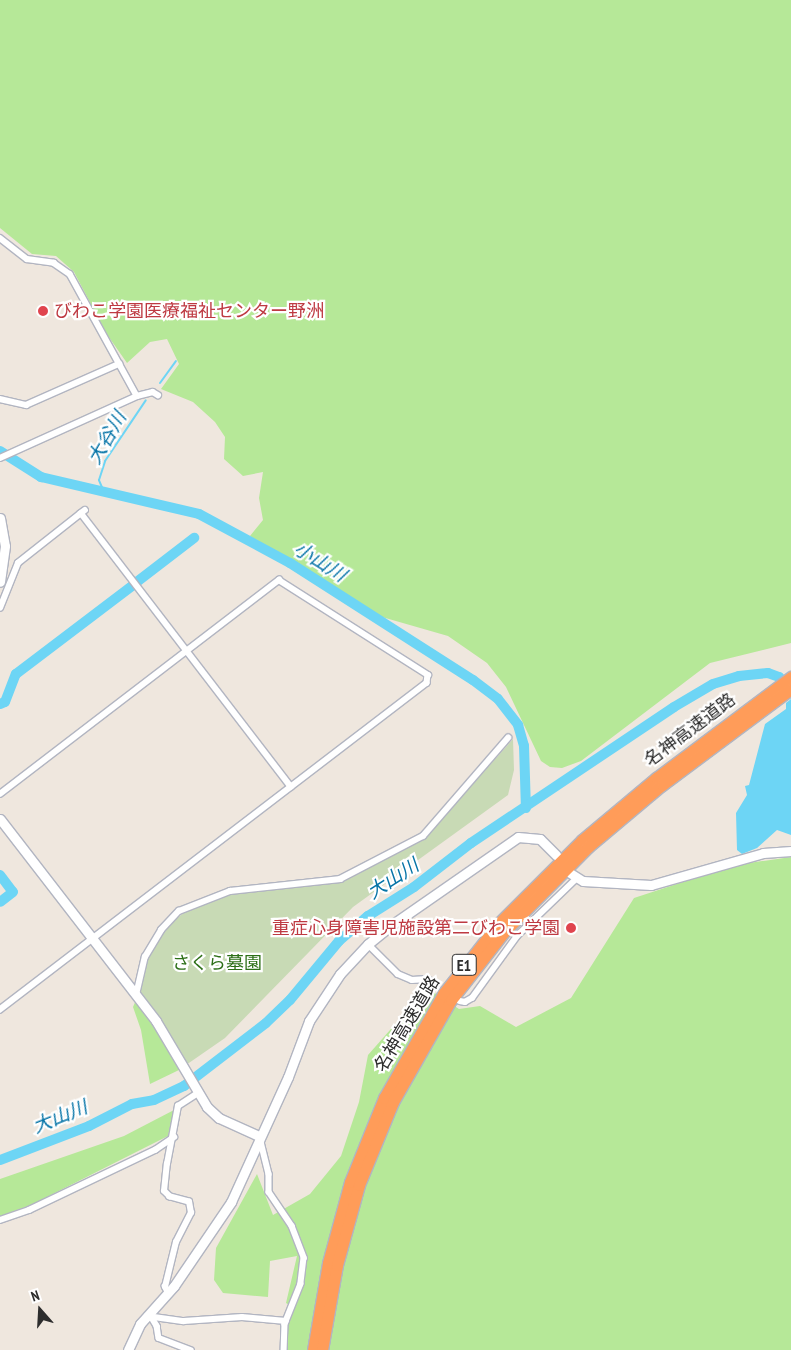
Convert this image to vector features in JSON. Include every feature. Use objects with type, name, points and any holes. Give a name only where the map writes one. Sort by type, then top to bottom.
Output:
[{"type":"highway","name":"名神高速道路","points":[[322,1350],[337,1265],[359,1185],[393,1102],[451,1000],[505,931],[588,847],[778,692],[791,677]]},
{"type":"highway","name":"名神高速道路","points":[[313,1350],[328,1263],[350,1182],[384,1098],[443,994],[498,924],[582,840],[656,778],[778,692],[791,689]]},
{"type":"street","points":[[0,238],[27,259],[54,263],[70,274],[137,396]]},
{"type":"street","points":[[0,399],[26,405],[119,364]]},
{"type":"street","points":[[0,458],[137,396],[153,392],[158,395]]},
{"type":"street","points":[[0,608],[18,563],[83,511],[186,651],[290,787]]},
{"type":"street","points":[[0,518],[5,546],[0,582]]},
{"type":"street","points":[[0,794],[279,580],[428,675],[427,683],[0,1010]]},
{"type":"street","points":[[136,995],[145,957],[160,930],[179,911],[230,891],[340,879],[423,836],[508,738]]},
{"type":"street","points":[[0,819],[156,1021],[197,1092],[219,1118],[259,1136]]},
{"type":"street","points":[[128,1350],[132,1335],[168,1293],[231,1202],[318,1004],[368,944],[518,837],[540,839],[556,855]]},
{"type":"street","points":[[460,1001],[465,1002],[472,998],[517,936],[573,876],[660,884],[763,853],[791,851]]},
{"type":"street","points":[[368,944],[398,974],[412,980],[427,979],[437,984]]},
{"type":"street","points":[[168,1293],[164,1287],[176,1242],[191,1213],[189,1202],[170,1197],[164,1191],[166,1164],[174,1137],[178,1106],[197,1092]]},
{"type":"street","points":[[259,1136],[269,1174],[269,1192],[292,1226],[304,1258],[301,1284],[286,1321],[284,1350]]},
{"type":"street","points":[[0,1220],[29,1210],[155,1150],[174,1137]]},
{"type":"street","points":[[149,1316],[184,1321],[242,1317],[286,1321]]},
{"type":"street","points":[[149,1316],[157,1326],[159,1338],[191,1350]]},
{"type":"green space","points":[[0,0],[791,0],[791,643],[710,663],[581,761],[562,768],[550,767],[541,761],[506,687],[487,663],[448,636],[382,617],[250,536],[263,520],[259,498],[263,472],[243,476],[224,459],[225,437],[215,422],[193,402],[161,389],[179,364],[167,339],[150,342],[127,363],[106,333],[74,272],[56,256],[32,254],[0,228]]},
{"type":"green space","name":"さくら墓園","points":[[513,739],[514,770],[508,795],[353,907],[225,1038],[186,1065],[140,994],[148,958],[169,924],[192,907],[230,894],[342,881],[425,838]]},
{"type":"green space","points":[[791,857],[791,1350],[286,1350],[288,1323],[294,1308],[286,1303],[297,1256],[270,1261],[268,1297],[223,1293],[214,1280],[216,1248],[257,1174],[273,1215],[310,1194],[341,1156],[359,1102],[368,1055],[427,988],[459,1009],[480,1006],[516,1027],[571,998],[634,898],[735,865]]},
{"type":"green space","points":[[136,1000],[154,1023],[179,1066],[179,1070],[150,1084],[141,1030],[133,1007]]},
{"type":"green space","points":[[174,1110],[168,1136],[31,1205],[0,1216],[0,1179],[124,1136]]},
{"type":"water","points":[[791,699],[791,835],[777,830],[757,848],[742,854],[737,850],[736,813],[747,795],[745,786],[749,785],[765,724],[786,709],[786,703]]},
{"type":"waterway","name":"大谷川","points":[[160,383],[176,361]]},
{"type":"waterway","name":"大谷川","points":[[104,492],[99,480],[105,461],[146,400]]},
{"type":"waterway","name":"小山川","points":[[0,451],[41,477],[199,514],[290,563],[473,680],[498,699],[518,725],[524,746],[526,808]]},
{"type":"waterway","points":[[138,581],[194,538]]},
{"type":"waterway","points":[[0,704],[5,702],[16,674],[132,586]]},
{"type":"waterway","name":"大山川","points":[[0,1160],[89,1126],[132,1104],[154,1100],[184,1086],[266,1023],[290,1000],[339,941],[368,916],[414,887],[471,843],[674,707],[713,684],[739,676],[768,673],[779,677],[789,689]]},
{"type":"waterway","points":[[0,875],[13,892],[0,902]]},
{"type":"place","name":"びわこ学園医療福祉センター野洲","points":[[43,311]]},
{"type":"place","name":"重症心身障害児施設第二びわこ学園","points":[[571,928]]}]
